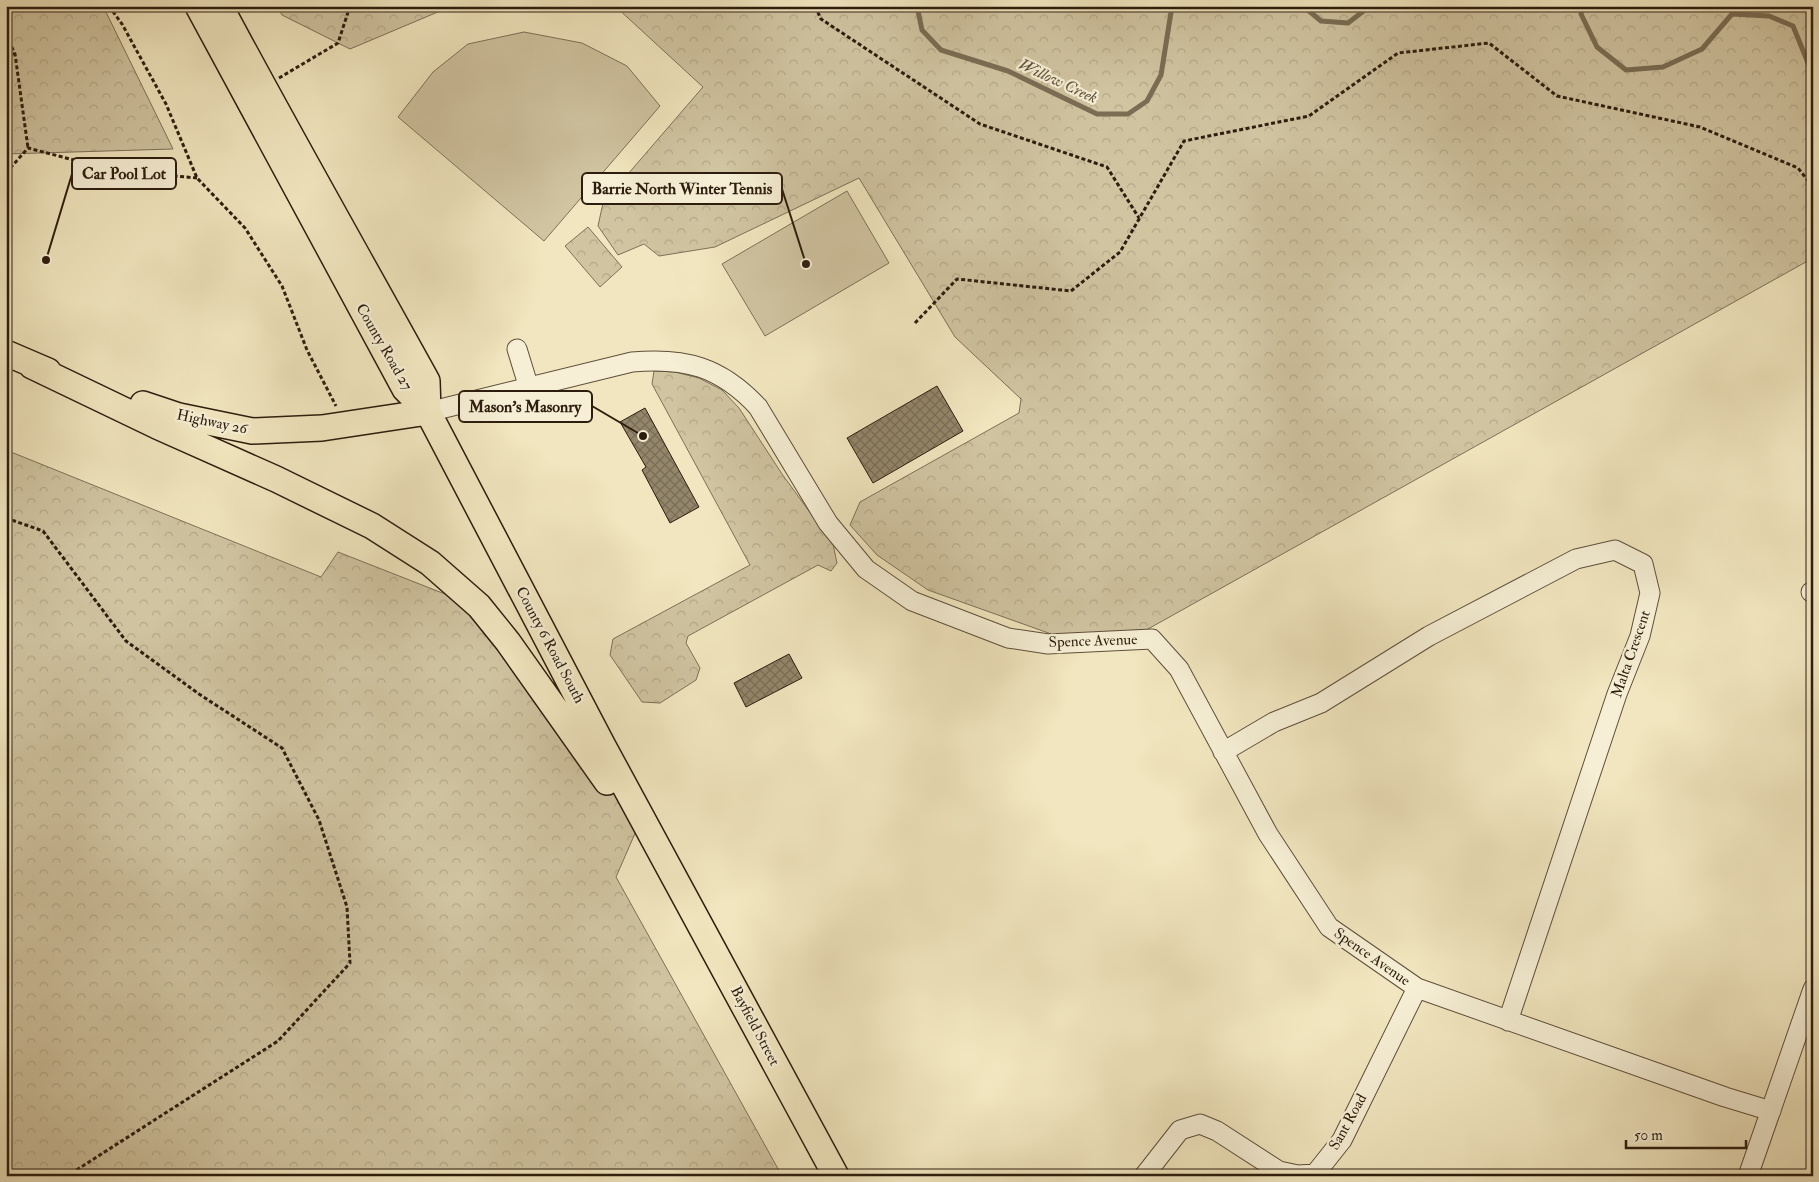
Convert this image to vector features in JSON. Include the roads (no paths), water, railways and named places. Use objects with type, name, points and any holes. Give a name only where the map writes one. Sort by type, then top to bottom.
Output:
[{"type":"main road","name":"County Road 27","points":[[198,6],[405,389],[428,412]]},
{"type":"main road","name":"County Road 27","points":[[220,6],[427,381],[428,412]]},
{"type":"main road","name":"Highway 26","points":[[6,353],[32,366],[179,416],[243,429],[322,428],[428,412]]},
{"type":"main road","points":[[32,366],[157,426],[276,479],[364,523],[430,563],[480,606],[508,642],[674,876]]},
{"type":"main road","name":"County 6 Road South","points":[[428,412],[603,746],[674,876]]},
{"type":"main road","name":"Bayfield Street","points":[[674,876],[836,1176]]},
{"type":"street","points":[[517,349],[529,388]]},
{"type":"street","name":"Spence Avenue","points":[[428,412],[632,362],[656,359],[680,361],[723,376],[743,391],[758,407],[828,523],[866,569],[912,601],[1008,638],[1048,644],[1152,639],[1179,669],[1268,834],[1329,927],[1417,988],[1725,1097],[1771,1111]]},
{"type":"street","name":"Malta Crescent","points":[[1224,752],[1274,722],[1321,703],[1429,636],[1576,559],[1615,550],[1643,564],[1650,593],[1640,636],[1617,694],[1508,1021]]},
{"type":"street","name":"Sant Road","points":[[1144,1176],[1180,1130],[1200,1124],[1217,1131],[1279,1172],[1298,1175],[1315,1174],[1342,1140],[1417,988]]},
{"type":"street","points":[[1748,1176],[1813,989]]},
{"type":"waterway","name":"Willow Creek","points":[[917,6],[922,30],[941,50],[1008,71],[1097,114],[1128,114],[1147,101],[1161,75],[1172,6]]},
{"type":"waterway","name":"Willow Creek","points":[[1303,6],[1321,21],[1348,23],[1370,6]]},
{"type":"waterway","name":"Willow Creek","points":[[1583,6],[1581,14],[1597,47],[1626,70],[1663,67],[1702,49],[1732,14],[1769,16],[1793,26],[1813,75]]},
{"type":"place","name":"Car Pool Lot","points":[[46,260]]},
{"type":"place","name":"Barrie North Winter Tennis","points":[[806,264]]},
{"type":"place","name":"Mason's Masonry","points":[[643,436]]}]
